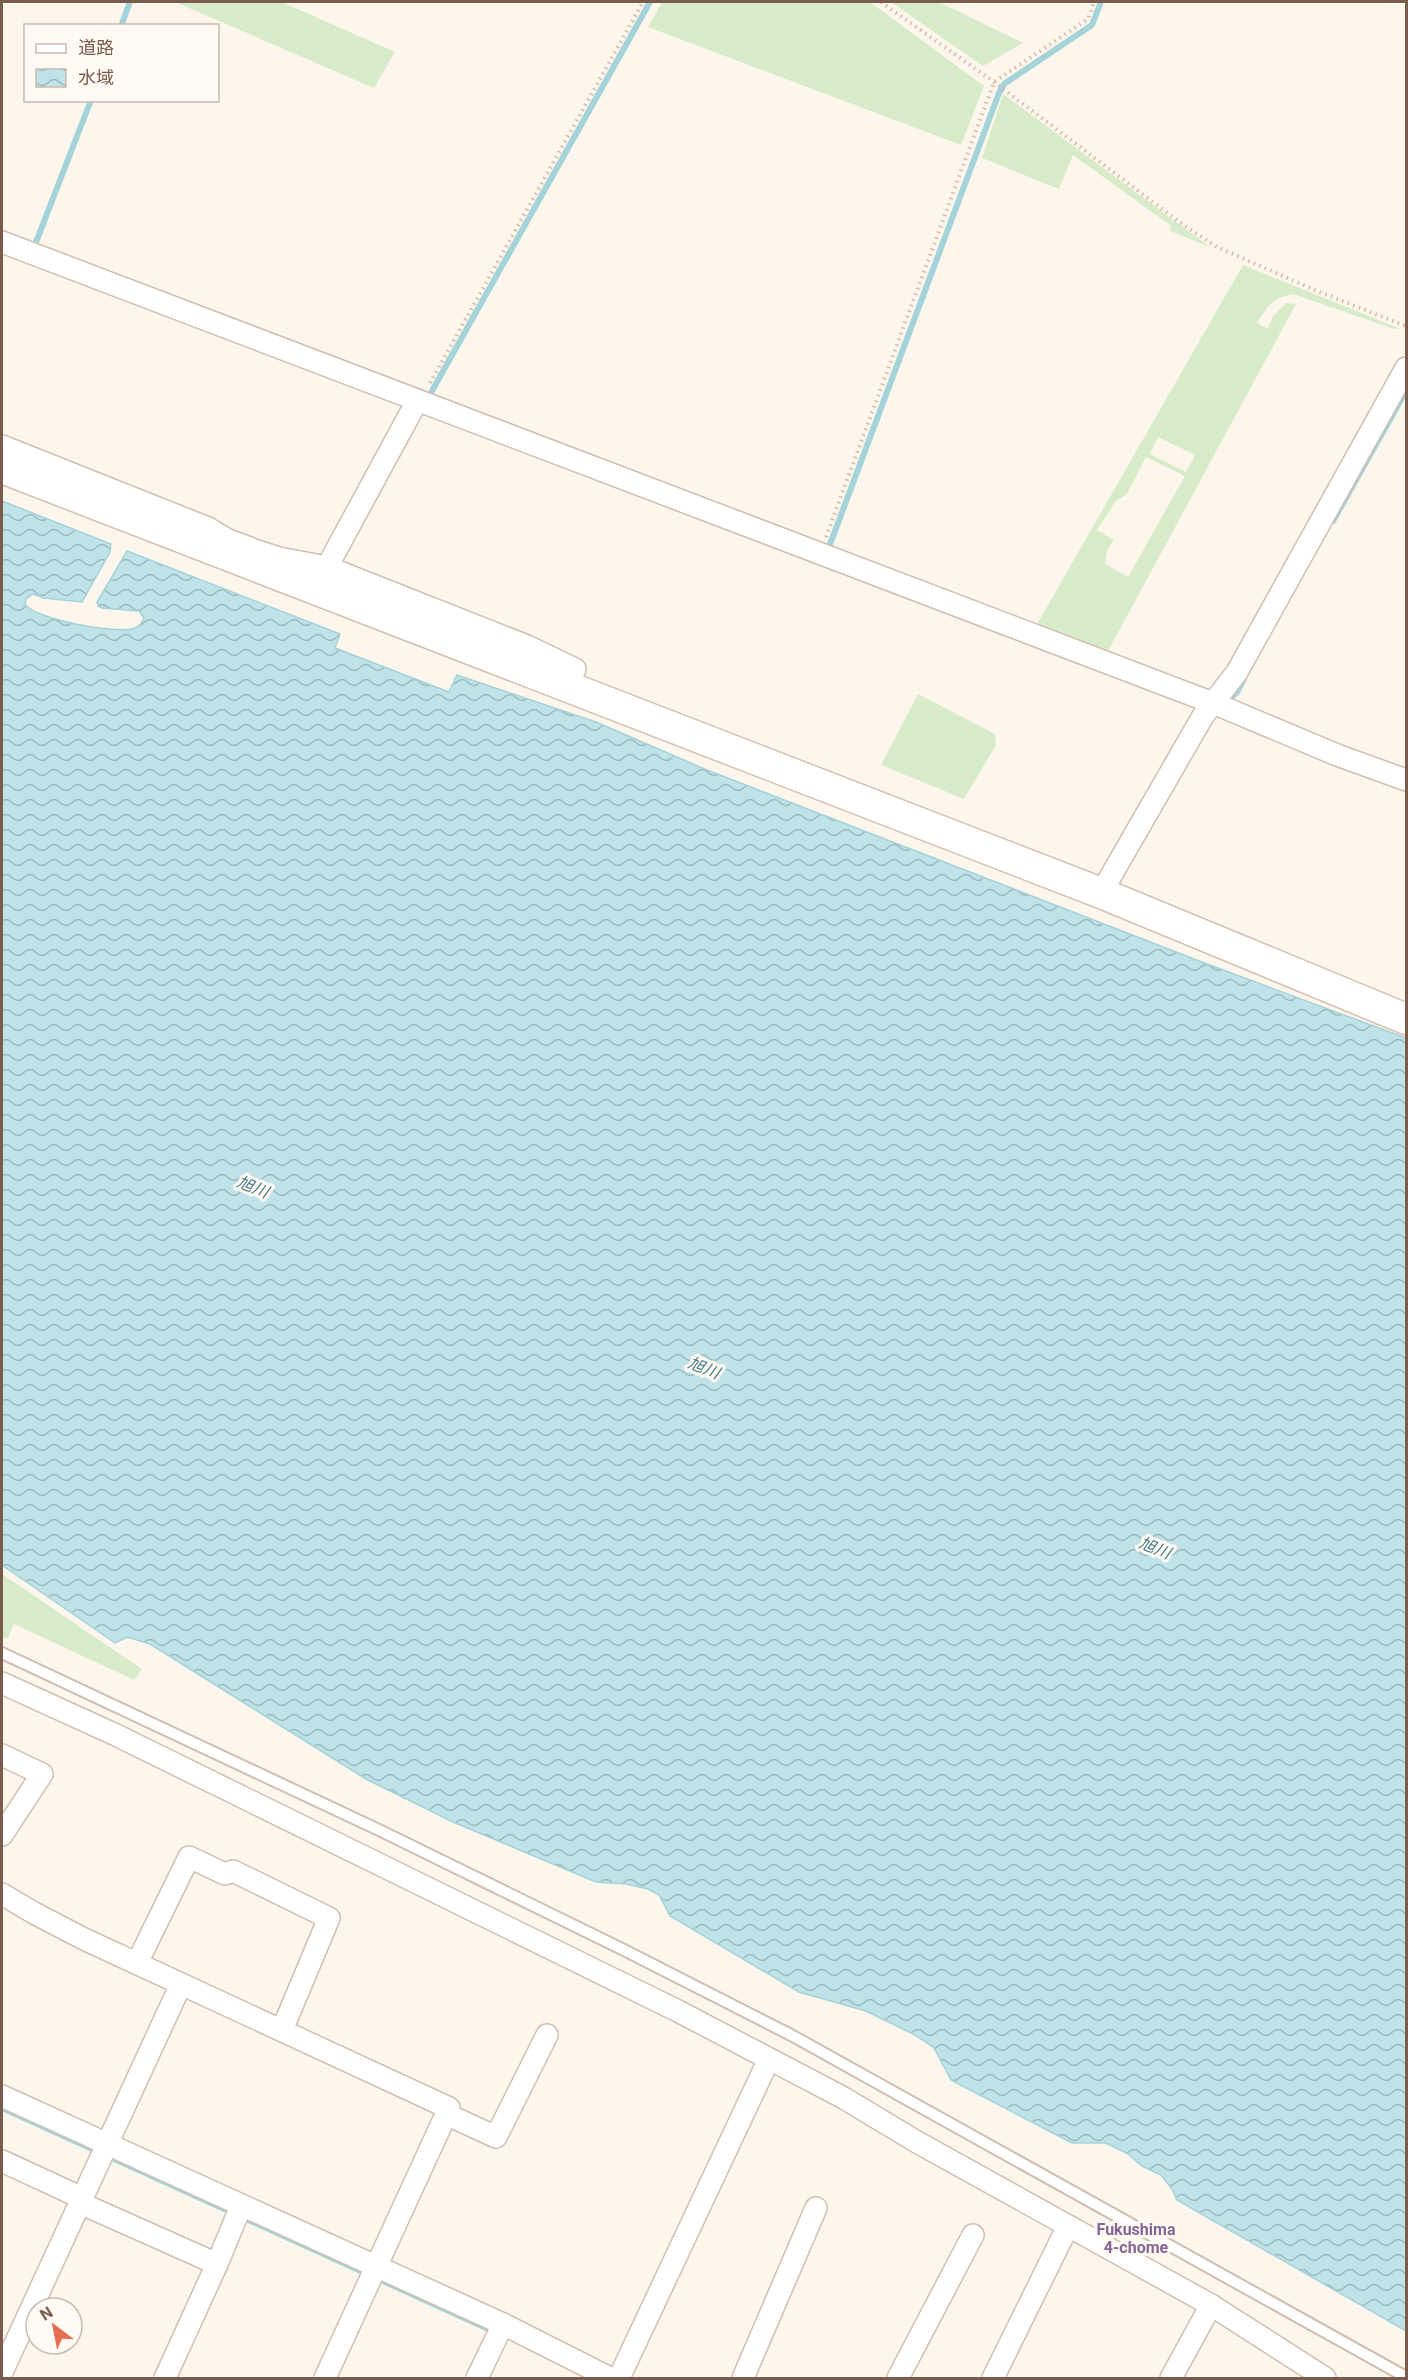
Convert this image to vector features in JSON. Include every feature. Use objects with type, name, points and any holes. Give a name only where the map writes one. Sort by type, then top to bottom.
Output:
[{"type":"street","points":[[2,242],[414,407],[820,554],[1214,708],[1407,780]]},
{"type":"street","points":[[1101,893],[1237,672],[1407,368]]},
{"type":"street","points":[[327,567],[414,407]]},
{"type":"street","points":[[2,446],[208,528],[248,555],[327,567],[526,646],[575,669],[568,686]]},
{"type":"street","points":[[2,468],[248,555],[568,686],[1101,893],[1407,1019]]},
{"type":"street","points":[[2,1683],[116,1735],[346,1847],[678,2011],[842,2097],[1211,2305],[1303,2372],[1325,2379]]},
{"type":"street","points":[[2,1755],[42,1774],[2,1835]]},
{"type":"street","points":[[137,1963],[189,1857],[225,1874],[233,1871],[329,1918],[282,2030]]},
{"type":"street","points":[[2,1894],[34,1913],[137,1963],[449,2108],[325,2379]]},
{"type":"street","points":[[2,2372],[181,1984]]},
{"type":"street","points":[[446,2114],[496,2137],[547,2035]]},
{"type":"street","points":[[619,2379],[769,2059]]},
{"type":"street","points":[[2,2096],[104,2151],[372,2274],[610,2379]]},
{"type":"street","points":[[2,2161],[81,2201],[217,2264]]},
{"type":"street","points":[[743,2379],[816,2208]]},
{"type":"street","points":[[165,2379],[238,2213]]},
{"type":"street","points":[[993,2379],[1068,2226]]},
{"type":"street","points":[[898,2379],[973,2235]]},
{"type":"street","points":[[1171,2379],[1211,2305]]},
{"type":"street","points":[[477,2379],[499,2331]]},
{"type":"lane","points":[[2,1653],[379,1830],[791,2035],[1407,2377]]},
{"type":"path","points":[[414,407],[429,386],[643,2]]},
{"type":"path","points":[[881,2],[994,82],[1182,224],[1216,247],[1317,291],[1407,326]]},
{"type":"path","points":[[820,554],[994,82],[1088,19],[1094,2]]},
{"type":"green space","points":[[175,2],[282,2],[395,52],[374,88]]},
{"type":"green space","points":[[662,2],[870,2],[984,86],[961,145],[648,27]]},
{"type":"green space","points":[[891,2],[939,2],[1023,43],[983,66]]},
{"type":"green space","points":[[1003,94],[1210,247],[1170,231],[1171,226],[1073,155],[1059,189],[982,158]]},
{"type":"green space","points":[[1243,265],[1401,329],[1391,328],[1293,294],[1272,303],[1257,323],[1268,329],[1273,316],[1286,303],[1296,304],[1107,653],[1036,626]],"holes":[[[1158,437],[1195,455],[1186,472],[1150,454]],[[1146,457],[1185,476],[1128,577],[1105,564],[1107,550],[1114,540],[1097,530],[1116,501],[1127,494]]]},
{"type":"green space","points":[[918,694],[995,734],[996,745],[964,799],[881,765]]},
{"type":"green space","points":[[2,1574],[142,1669],[134,1680],[14,1624],[7,1639],[2,1637]]},
{"type":"water","name":"旭川","points":[[2,501],[111,544],[110,552],[82,602],[43,598],[33,594],[26,599],[25,604],[31,610],[43,615],[77,624],[112,629],[126,630],[142,623],[144,618],[139,611],[102,608],[97,602],[127,551],[340,634],[335,648],[449,692],[457,675],[596,722],[707,770],[1207,964],[1406,1038],[1406,2331],[1177,2200],[1161,2175],[1142,2166],[1128,2154],[1106,2143],[1072,2143],[951,2080],[934,2048],[915,2035],[866,2011],[799,1992],[670,1916],[659,1895],[648,1889],[626,1884],[596,1882],[453,1822],[366,1779],[150,1644],[127,1637],[115,1643],[2,1565]]},
{"type":"waterway","points":[[122,24],[130,2]]},
{"type":"waterway","points":[[428,398],[650,2]]},
{"type":"waterway","points":[[829,547],[999,93],[1004,84],[1092,25],[1101,2]]},
{"type":"waterway","points":[[33,250],[90,102]]},
{"type":"waterway","points":[[1333,521],[1406,391]]},
{"type":"waterway","points":[[1225,704],[1237,692],[1244,679]]},
{"type":"waterway","points":[[2,2108],[495,2332]]},
{"type":"district","name":"Fukushima 4-chome","points":[[1136,2238]]}]
